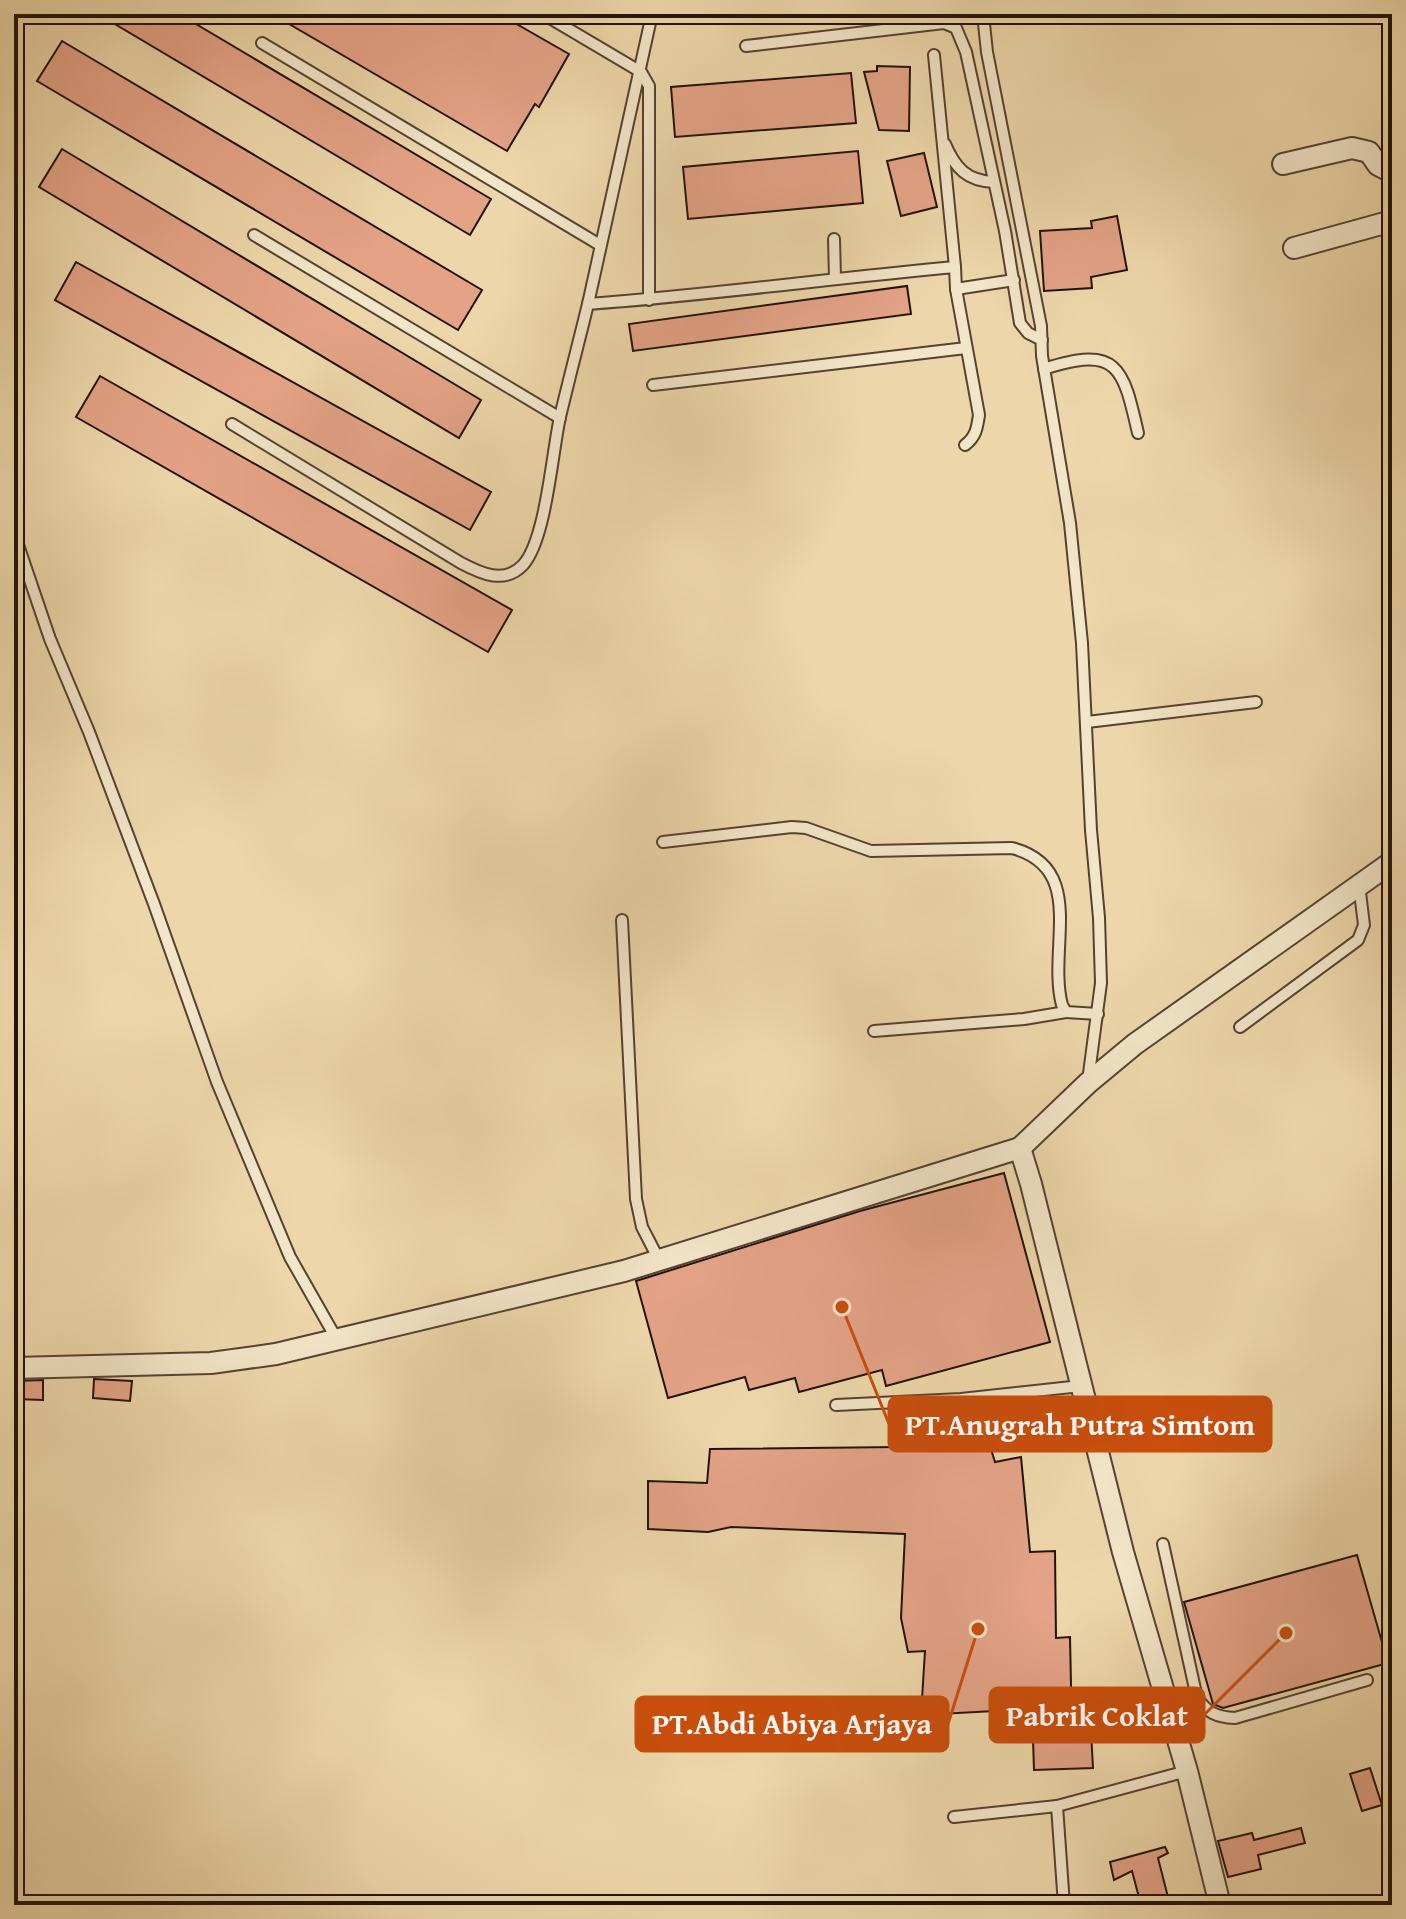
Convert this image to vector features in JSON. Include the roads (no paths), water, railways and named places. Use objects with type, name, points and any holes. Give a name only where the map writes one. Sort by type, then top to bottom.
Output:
[{"type":"street","points":[[1283,164],[1352,148],[1369,152],[1378,165],[1392,172]]},
{"type":"street","points":[[1294,248],[1392,221]]},
{"type":"street","points":[[14,1368],[211,1363],[276,1354],[561,1288],[1020,1148],[1088,1083],[1147,1036],[1392,862]]},
{"type":"street","points":[[1020,1148],[1123,1552],[1187,1771],[1220,1905]]},
{"type":"lane","points":[[543,14],[641,72],[649,92],[649,300]]},
{"type":"lane","points":[[232,424],[484,575],[499,577],[514,572],[524,564],[533,545],[546,497],[560,418],[652,14]]},
{"type":"lane","points":[[983,14],[987,52],[1041,326],[1044,369],[1070,523],[1087,722],[1091,830],[1102,961],[1088,1083]]},
{"type":"lane","points":[[746,46],[944,18],[956,28],[962,36],[1022,327],[1042,340]]},
{"type":"lane","points":[[262,43],[600,245]]},
{"type":"lane","points":[[934,55],[956,289],[979,415],[977,431],[965,445]]},
{"type":"lane","points":[[940,132],[951,159],[961,171],[980,182],[994,182]]},
{"type":"lane","points":[[254,235],[560,418]]},
{"type":"lane","points":[[834,239],[835,278]]},
{"type":"lane","points":[[588,304],[955,267]]},
{"type":"lane","points":[[956,289],[1014,280]]},
{"type":"lane","points":[[653,385],[966,348]]},
{"type":"lane","points":[[1044,369],[1082,358],[1096,360],[1115,369],[1128,390],[1138,433]]},
{"type":"lane","points":[[14,533],[50,639],[138,861],[217,1082],[290,1257],[336,1338]]},
{"type":"lane","points":[[1087,722],[1256,702]]},
{"type":"lane","points":[[663,842],[792,827],[806,828],[871,851],[1012,848],[1025,851],[1046,865],[1058,886],[1060,997],[1066,1012]]},
{"type":"lane","points":[[1240,1027],[1358,940],[1364,925],[1359,884]]},
{"type":"lane","points":[[622,920],[636,1199],[642,1227],[659,1260]]},
{"type":"lane","points":[[874,1031],[1024,1019],[1066,1012],[1098,1014]]},
{"type":"lane","points":[[836,1405],[961,1399],[1081,1386]]},
{"type":"lane","points":[[1163,1544],[1197,1698],[1207,1712],[1235,1718],[1367,1680]]},
{"type":"lane","points":[[1169,1707],[1197,1698]]},
{"type":"lane","points":[[954,1817],[1057,1806],[1187,1771]]},
{"type":"lane","points":[[1057,1806],[1064,1905]]},
{"type":"place","name":"PT.Anugrah Putra Simtom","points":[[842,1307]]},
{"type":"place","name":"PT.Abdi Abiya Arjaya","points":[[978,1629]]},
{"type":"place","name":"Pabrik Coklat","points":[[1286,1633]]}]
